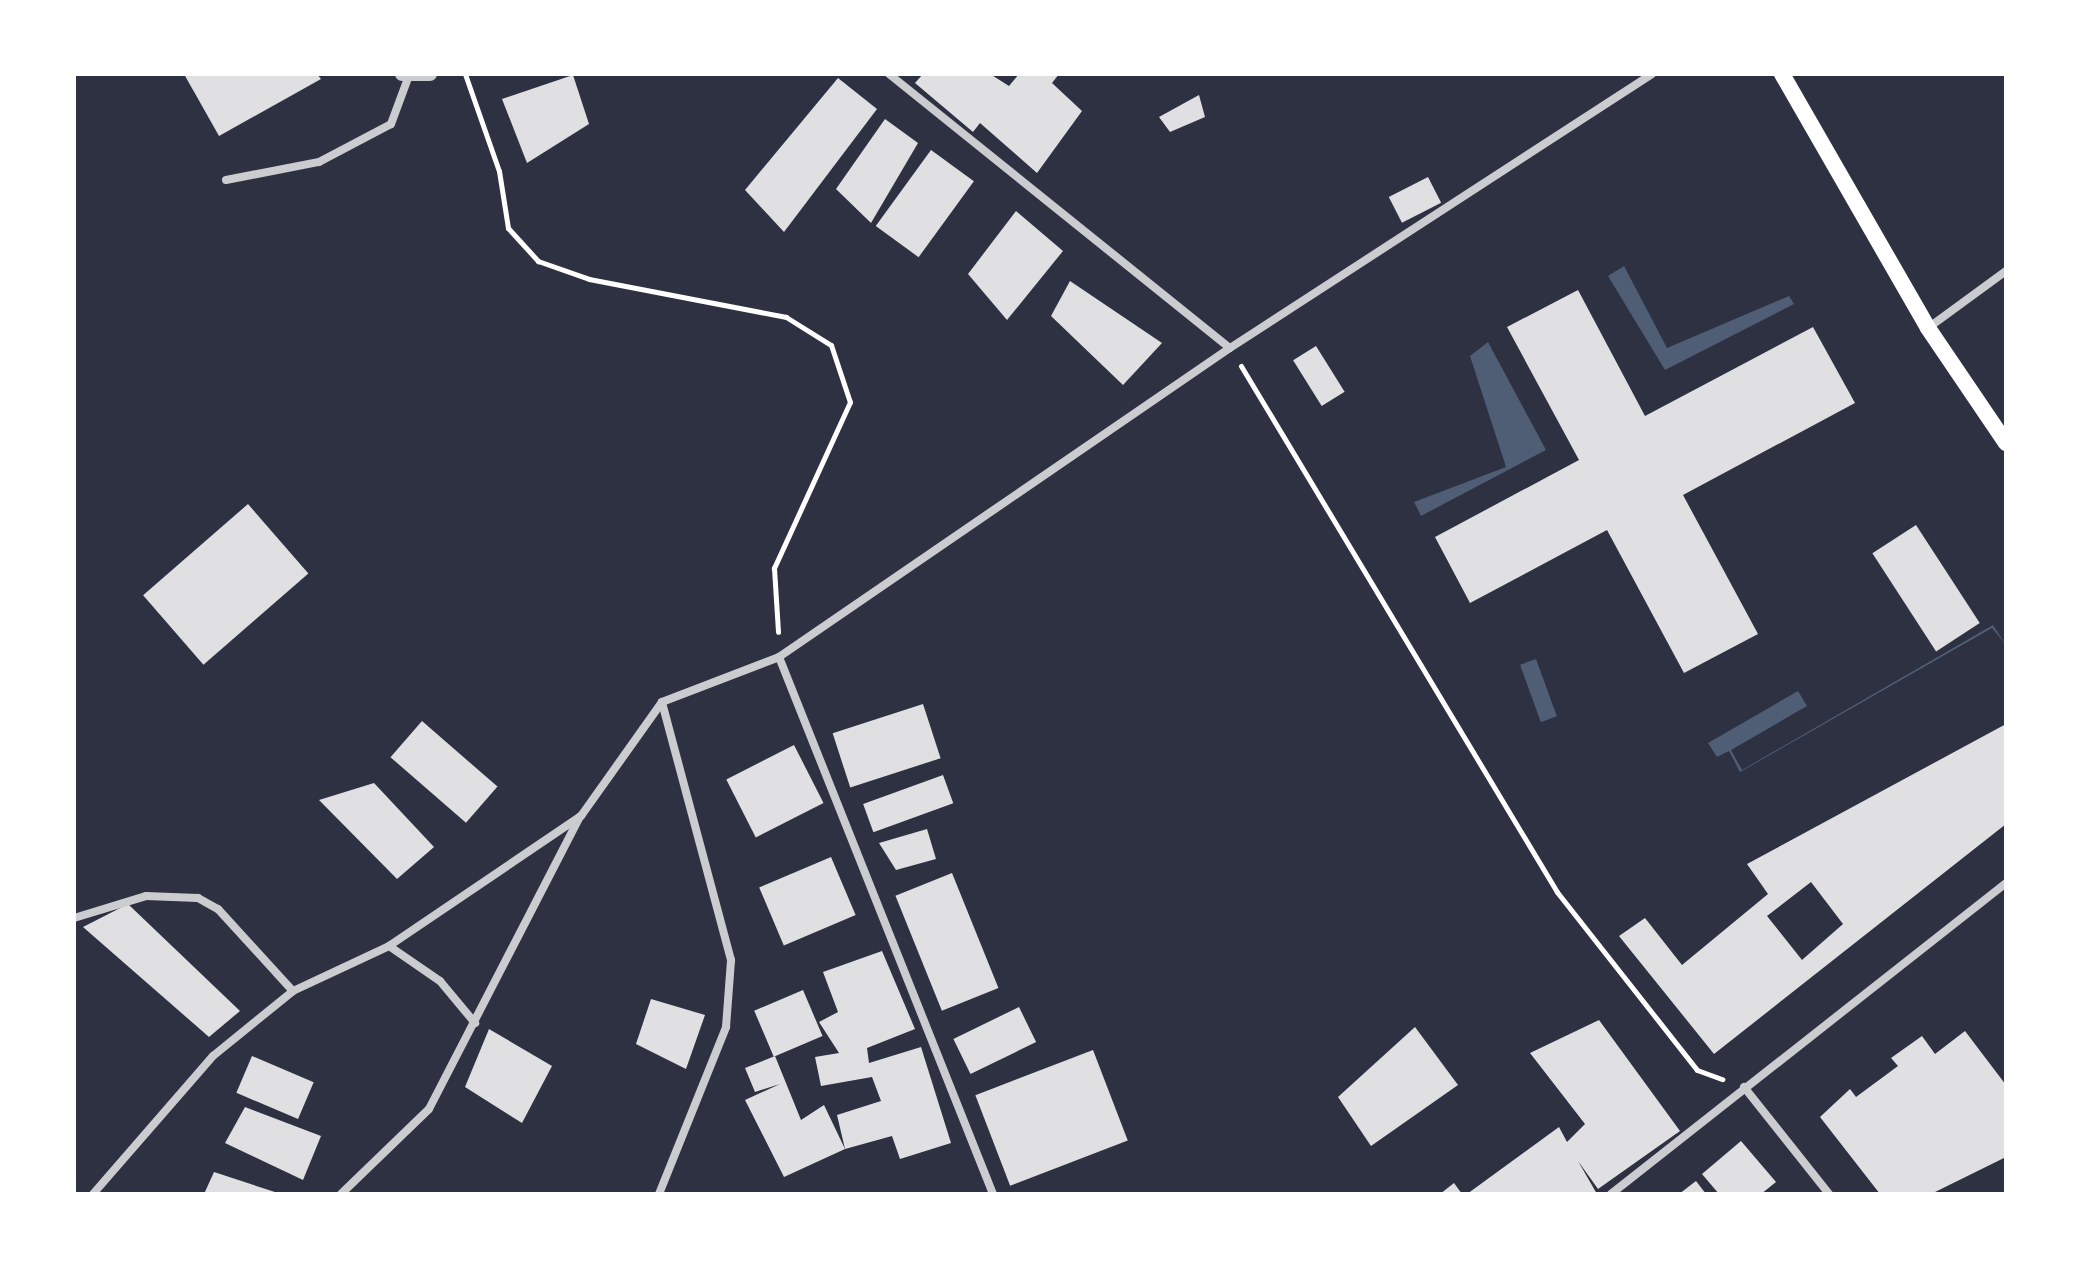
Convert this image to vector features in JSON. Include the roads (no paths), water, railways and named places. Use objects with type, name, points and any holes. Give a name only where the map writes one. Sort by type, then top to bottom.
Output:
[{"type":"main road","points":[[1782,74],[1928,328],[2006,443]]},
{"type":"street","points":[[226,180],[319,162],[391,124],[405,76],[430,74]]},
{"type":"street","points":[[889,74],[1230,348]]},
{"type":"street","points":[[341,1194],[429,1109],[581,816],[662,702],[779,657],[1230,348],[1652,74]]},
{"type":"street","points":[[1928,328],[2006,271]]},
{"type":"street","points":[[779,657],[993,1194]]},
{"type":"street","points":[[659,1194],[726,1027],[731,960],[662,702]]},
{"type":"street","points":[[93,1194],[213,1056],[293,991],[389,946],[581,816]]},
{"type":"street","points":[[1611,1194],[2006,883]]},
{"type":"street","points":[[74,918],[146,896],[198,898],[218,909],[293,991]]},
{"type":"street","points":[[389,946],[440,981],[475,1023]]},
{"type":"street","points":[[1744,1087],[1829,1194]]},
{"type":"water","points":[[1624,266],[1667,348],[1789,296],[1794,304],[1665,370],[1608,276]]},
{"type":"water","points":[[1488,342],[1546,450],[1421,516],[1414,502],[1506,467],[1470,356]]},
{"type":"water","points":[[1993,625],[2006,645],[1992,628],[1740,772],[1729,751],[1717,757],[1708,743],[1798,691],[1807,706],[1731,750],[1742,770]]},
{"type":"water","points":[[1536,659],[1557,716],[1541,722],[1520,665]]}]
